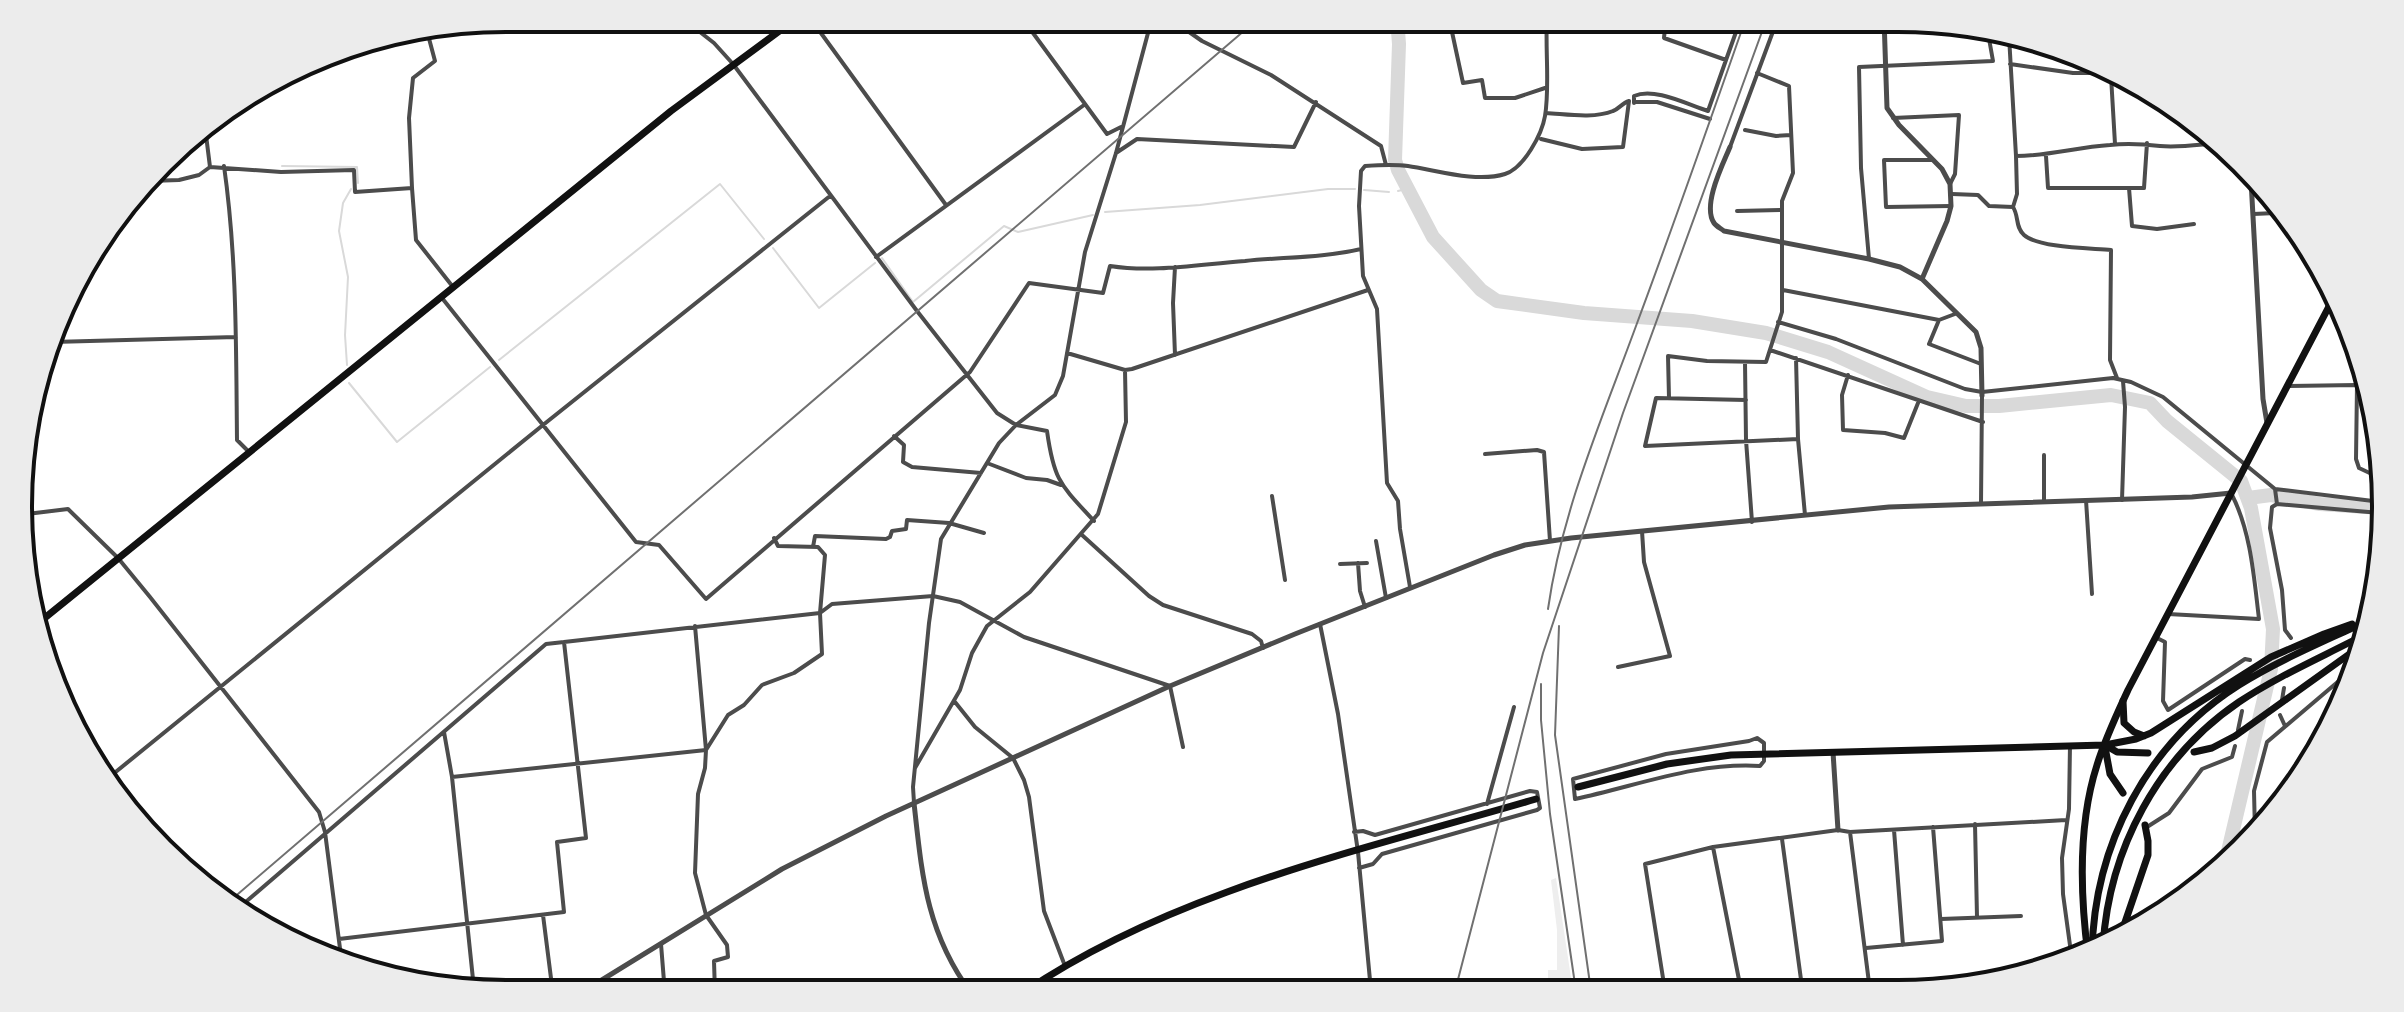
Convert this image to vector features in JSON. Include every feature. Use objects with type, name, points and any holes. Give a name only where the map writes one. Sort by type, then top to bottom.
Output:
[{"type":"main road","points":[[45,617],[671,111],[778,32]]},
{"type":"main road","points":[[2088,940],[2084,901],[2085,831],[2093,781],[2105,745],[2155,637],[2328,308]]},
{"type":"main road","points":[[1578,787],[1695,759],[1764,753],[2105,745],[2145,736],[2251,664],[2357,624]]},
{"type":"main road","points":[[2092,938],[2104,866],[2114,838],[2135,793],[2154,765],[2186,728],[2215,703],[2250,679],[2357,625]]},
{"type":"main road","points":[[2105,933],[2109,897],[2125,845],[2143,807],[2168,769],[2216,719],[2247,696],[2352,641]]},
{"type":"main road","points":[[2194,752],[2220,745],[2280,707],[2348,656]]},
{"type":"main road","points":[[2123,701],[2124,723],[2145,736]]},
{"type":"main road","points":[[2105,745],[2117,752],[2148,753]]},
{"type":"main road","points":[[2105,745],[2110,774],[2123,793]]},
{"type":"main road","points":[[1043,980],[1129,932],[1191,906],[1536,799]]},
{"type":"main road","points":[[2125,921],[2148,855],[2145,826]]},
{"type":"street","points":[[700,32],[733,64],[997,413],[1016,425],[1047,431],[1052,467],[1061,485],[1094,521]]},
{"type":"street","points":[[820,32],[946,205]]},
{"type":"street","points":[[1032,32],[1107,134],[1121,127]]},
{"type":"street","points":[[962,980],[948,958],[932,920],[924,889],[914,803],[914,770],[939,550],[949,523],[999,443],[1016,425],[1055,395],[1063,376],[1085,252],[1116,153],[1148,32]]},
{"type":"street","points":[[1189,32],[1316,102],[1381,146],[1386,165]]},
{"type":"street","points":[[1452,32],[1463,83],[1482,80],[1485,98],[1515,98],[1545,88]]},
{"type":"street","points":[[1410,587],[1398,501],[1387,483],[1377,309],[1363,276],[1359,206],[1361,171],[1365,166],[1386,165],[1459,175],[1501,175],[1510,172],[1540,138],[1546,113],[1547,32]]},
{"type":"street","points":[[1665,32],[1664,38],[1726,60]]},
{"type":"street","points":[[1634,103],[1634,96],[1639,93],[1654,94],[1708,111],[1736,32]]},
{"type":"street","points":[[1773,32],[1712,193],[1710,212],[1713,222],[1724,231],[1900,267],[1922,279],[1976,332],[1982,365],[1981,503]]},
{"type":"street","points":[[1884,32],[1887,108],[1932,160],[1950,184],[1952,194],[1940,242],[1922,279]]},
{"type":"street","points":[[429,38],[435,61],[413,78],[409,118],[416,240],[454,288]]},
{"type":"street","points":[[1869,259],[1861,168],[1859,67],[1993,61],[1989,41]]},
{"type":"street","points":[[2009,45],[2017,194],[2013,207]]},
{"type":"street","points":[[2010,64],[2090,73]]},
{"type":"street","points":[[1669,398],[1668,356],[1766,362],[1782,312],[1782,201],[1793,173],[1789,86],[1757,73]]},
{"type":"street","points":[[2111,83],[2115,144]]},
{"type":"street","points":[[1626,106],[1639,100],[1657,102],[1710,119]]},
{"type":"street","points":[[1540,138],[1582,149],[1623,147],[1629,101],[1624,101],[1614,111],[1546,113]]},
{"type":"street","points":[[1116,153],[1137,139],[1294,147],[1316,102]]},
{"type":"street","points":[[876,257],[1084,105]]},
{"type":"street","points":[[1893,118],[1959,115],[1955,174],[1950,184]]},
{"type":"street","points":[[1745,130],[1776,136],[1791,135]]},
{"type":"street","points":[[206,139],[210,167]]},
{"type":"street","points":[[2046,156],[2048,188],[2144,188],[2147,143]]},
{"type":"street","points":[[2016,156],[2046,156],[2052,152],[2115,144],[2204,144]]},
{"type":"street","points":[[1932,160],[1884,160],[1886,207],[1951,206]]},
{"type":"street","points":[[162,181],[179,180],[199,175],[210,167],[224,166],[281,172],[354,170],[355,192],[412,188]]},
{"type":"street","points":[[224,166],[230,211],[236,337],[237,440],[251,454]]},
{"type":"street","points":[[2129,188],[2132,226],[2157,229],[2194,224]]},
{"type":"street","points":[[2252,191],[2267,424]]},
{"type":"street","points":[[1952,194],[1978,195],[1989,206],[2013,207]]},
{"type":"street","points":[[115,773],[830,196]]},
{"type":"street","points":[[2013,207],[2018,214],[2018,226],[2025,236],[2042,242],[2111,250],[2110,360],[2120,380],[2125,407],[2122,500]]},
{"type":"street","points":[[1737,211],[1782,210]]},
{"type":"street","points":[[2253,214],[2271,213]]},
{"type":"street","points":[[442,298],[636,542],[659,545],[706,599],[967,375],[1029,283],[1103,293],[1110,266],[1129,269],[1175,267],[1331,256],[1361,249]]},
{"type":"street","points":[[1175,267],[1175,355]]},
{"type":"street","points":[[1067,353],[1125,370],[1368,290]]},
{"type":"street","points":[[1783,290],[1939,320],[1955,314]]},
{"type":"street","points":[[1939,320],[1929,344],[1982,365]]},
{"type":"street","points":[[1778,323],[1836,339],[1982,394],[2120,380],[2163,397],[2275,491],[2372,501]]},
{"type":"street","points":[[62,342],[236,337]]},
{"type":"street","points":[[1771,349],[1983,422]]},
{"type":"street","points":[[1796,358],[1798,439],[1805,516]]},
{"type":"street","points":[[1745,362],[1746,440],[1752,522]]},
{"type":"street","points":[[914,770],[954,702],[987,626],[1030,592],[1098,514],[1126,422],[1125,370]]},
{"type":"street","points":[[1848,375],[1842,395],[1843,430],[1885,433],[1904,438],[1918,402]]},
{"type":"street","points":[[2289,386],[2356,385]]},
{"type":"street","points":[[1746,400],[1656,398],[1645,446],[1798,439]]},
{"type":"street","points":[[2360,399],[2356,459],[2359,468],[2371,474]]},
{"type":"street","points":[[894,436],[904,445],[903,462],[912,467],[981,473]]},
{"type":"street","points":[[1485,454],[1544,452],[1550,542]]},
{"type":"street","points":[[2044,455],[2044,502]]},
{"type":"street","points":[[987,463],[1026,478],[1061,485]]},
{"type":"street","points":[[2275,491],[2277,502]]},
{"type":"street","points":[[601,980],[782,869],[914,803],[1170,686],[1410,587],[1525,545],[1889,507],[2122,500],[2231,493],[2243,523],[2259,619],[2167,614]]},
{"type":"street","points":[[1272,496],[1285,580]]},
{"type":"street","points":[[2086,500],[2092,594]]},
{"type":"street","points":[[2277,502],[2372,512]]},
{"type":"street","points":[[2277,502],[2272,507],[2270,528],[2282,590],[2285,630],[2291,638]]},
{"type":"street","points":[[32,513],[68,509],[118,558],[319,812],[325,832],[340,950]]},
{"type":"street","points":[[813,547],[815,536],[886,539],[892,531],[906,529],[907,520],[949,523],[984,533]]},
{"type":"street","points":[[1618,667],[1670,656],[1644,562],[1642,531]]},
{"type":"street","points":[[1082,535],[1163,605],[1252,634],[1261,641],[1263,648]]},
{"type":"street","points":[[706,750],[728,715],[744,705],[762,685],[794,673],[822,654],[820,613],[825,555],[818,547],[778,546],[774,538]]},
{"type":"street","points":[[1376,541],[1386,599]]},
{"type":"street","points":[[1358,563],[1360,591],[1365,607]]},
{"type":"street","points":[[1340,564],[1367,563]]},
{"type":"street","points":[[246,902],[546,644],[820,613],[832,604],[933,596],[960,602],[1024,637],[1170,686]]},
{"type":"street","points":[[1320,624],[1338,714],[1358,852],[1370,980]]},
{"type":"street","points":[[695,626],[706,750],[698,794],[695,873],[706,915],[727,945],[728,957],[714,961],[715,980]]},
{"type":"street","points":[[2155,637],[2165,642],[2163,701],[2168,710],[2245,659],[2251,664]]},
{"type":"street","points":[[339,939],[564,912],[557,842],[586,838],[564,642]]},
{"type":"street","points":[[2255,818],[2254,791],[2267,742],[2338,681]]},
{"type":"street","points":[[1170,686],[1183,747]]},
{"type":"street","points":[[2284,688],[2280,707],[2285,726]]},
{"type":"street","points":[[954,702],[975,727],[1013,758],[1024,780],[1044,911],[1065,966]]},
{"type":"street","points":[[1487,804],[1514,707]]},
{"type":"street","points":[[2240,731],[2242,711]]},
{"type":"street","points":[[444,732],[452,777],[473,979]]},
{"type":"street","points":[[1757,738],[1764,741],[1764,753],[1760,766],[1731,765],[1677,772],[1575,799],[1573,779],[1639,761],[1757,738]]},
{"type":"street","points":[[2070,745],[2062,875],[2070,947]]},
{"type":"street","points":[[2145,826],[2169,813],[2202,769],[2232,757],[2235,746]]},
{"type":"street","points":[[452,777],[706,750]]},
{"type":"street","points":[[1833,751],[1838,830]]},
{"type":"street","points":[[1354,832],[1375,835],[1535,790],[1540,808],[1382,854],[1373,864],[1359,868]]},
{"type":"street","points":[[1663,978],[1645,864],[1713,847],[1838,830],[1850,832],[2066,820]]},
{"type":"street","points":[[1975,824],[1977,917]]},
{"type":"street","points":[[1866,948],[1942,941],[1933,827]]},
{"type":"street","points":[[1894,830],[1903,945]]},
{"type":"street","points":[[1850,832],[1869,980]]},
{"type":"street","points":[[1782,838],[1801,980]]},
{"type":"street","points":[[1713,847],[1739,980]]},
{"type":"street","points":[[543,915],[551,980]]},
{"type":"street","points":[[1941,919],[2021,916]]},
{"type":"street","points":[[661,942],[664,980]]},
{"type":"shaded area","points":[[1556,878],[1571,980],[1548,980],[1548,970],[1557,970],[1557,930],[1551,880]]},
{"type":"waterway","points":[[1398,32],[1395,160],[1398,170],[1433,237],[1481,290],[1497,301],[1584,313],[1692,321],[1766,333],[1828,352],[1927,397],[1966,406],[1999,406],[2111,395],[2150,403],[2167,421],[2241,481],[2251,508],[2273,629],[2271,669],[2230,844]]},
{"type":"waterway","points":[[282,166],[357,167],[358,183]]},
{"type":"waterway","points":[[499,360],[720,184],[764,239]]},
{"type":"waterway","points":[[347,365],[348,277],[339,231],[343,203],[351,189]]},
{"type":"waterway","points":[[1105,212],[1200,205],[1328,189],[1355,189]]},
{"type":"waterway","points":[[1398,191],[1406,189]]},
{"type":"waterway","points":[[1364,190],[1389,192]]},
{"type":"waterway","points":[[882,258],[913,302],[1004,226],[1018,232],[1093,215]]},
{"type":"waterway","points":[[773,248],[819,308],[875,263]]},
{"type":"waterway","points":[[349,383],[397,442],[490,367]]},
{"type":"waterway","points":[[2248,498],[2271,495],[2320,504],[2372,507]]},
{"type":"railway","points":[[236,895],[1243,32]]},
{"type":"railway","points":[[1548,609],[1554,572],[1584,465],[1741,32]]},
{"type":"railway","points":[[1458,980],[1543,653],[1623,413],[1762,32]]},
{"type":"railway","points":[[1559,626],[1555,735],[1589,980]]},
{"type":"railway","points":[[1541,684],[1541,720],[1550,814],[1574,980]]}]
